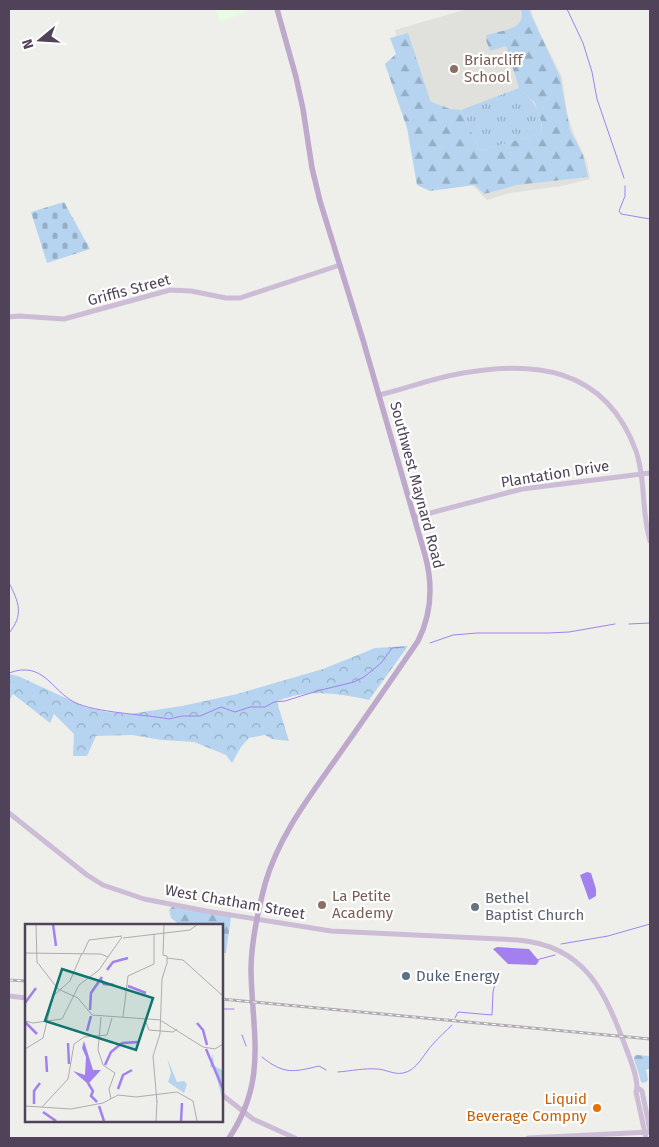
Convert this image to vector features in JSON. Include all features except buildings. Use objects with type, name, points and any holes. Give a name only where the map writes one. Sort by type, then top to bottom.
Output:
[{"type":"main road","name":"Southwest Maynard Road","points":[[229,1138],[244,1112],[253,1080],[256,1048],[251,970],[258,918],[266,882],[274,860],[290,825],[418,641],[424,629],[430,600],[429,568],[312,168],[300,93],[277,9]]},
{"type":"street","name":"Griffis Street","points":[[9,317],[64,319],[170,290],[191,291],[226,298],[240,298],[340,265]]},
{"type":"street","points":[[379,395],[448,376],[478,371],[542,370],[572,377],[592,388],[612,408],[632,441],[642,473],[644,511],[650,541]]},
{"type":"street","name":"Plantation Drive","points":[[415,518],[522,489],[650,473]]},
{"type":"street","name":"West Chatham Street","points":[[9,813],[68,861],[103,885],[144,899],[334,931],[518,940],[542,944],[555,949],[584,968],[601,989],[618,1025],[638,1088],[636,1092],[648,1133]]},
{"type":"street","points":[[9,996],[25,998]]},
{"type":"street","points":[[222,1095],[266,1126],[295,1138]]},
{"type":"street","points":[[528,1138],[648,1133]]},
{"type":"shaded area","points":[[216,9],[253,9],[220,22]]},
{"type":"shaded area","points":[[467,9],[531,9],[541,35],[562,77],[567,113],[587,162],[590,179],[562,186],[510,193],[487,200],[415,128],[395,30]]},
{"type":"shaded area","points":[[587,872],[591,873],[596,889],[596,896],[589,900],[580,875]]},
{"type":"shaded area","points":[[497,947],[529,949],[539,961],[536,965],[508,964],[493,949]]},
{"type":"green space","points":[[521,9],[529,9],[560,77],[570,130],[583,155],[588,177],[517,185],[484,194],[475,185],[430,191],[417,185],[407,128],[385,64],[396,54],[390,38],[408,33],[430,100],[450,109],[461,110],[480,151],[541,133],[542,124],[535,103],[519,88],[506,46],[490,51],[486,40],[487,35],[517,25],[522,16]]},
{"type":"green space","points":[[519,88],[529,98],[539,113],[541,133],[480,151],[461,110]]},
{"type":"green space","points":[[64,202],[90,249],[47,263],[31,212]]},
{"type":"green space","points":[[408,646],[369,700],[323,693],[300,695],[278,701],[289,741],[272,739],[265,735],[249,738],[241,747],[232,763],[226,755],[194,742],[162,740],[132,735],[96,736],[87,756],[73,756],[74,734],[54,714],[50,723],[13,694],[9,701],[9,674],[18,676],[85,707],[129,714],[182,706],[237,694],[323,669],[375,648]]},
{"type":"green space","points":[[172,907],[231,917],[226,953],[222,952],[222,924],[178,924],[171,918],[169,910]]},
{"type":"green space","points":[[634,1056],[650,1056],[650,1068],[646,1070],[648,1080],[643,1083],[634,1059]]},
{"type":"waterway","points":[[567,9],[583,43],[592,72],[597,99],[624,178]]},
{"type":"waterway","points":[[625,186],[625,196],[619,211],[621,214],[650,219]]},
{"type":"waterway","points":[[9,583],[18,608],[17,620],[9,633]]},
{"type":"waterway","points":[[629,624],[650,623]]},
{"type":"waterway","points":[[430,643],[453,635],[569,632],[615,624]]},
{"type":"waterway","points":[[9,673],[21,670],[30,670],[38,673],[66,697],[83,706],[169,719],[182,716],[200,716],[221,707],[235,712],[250,707],[265,707],[274,702],[285,701],[354,682],[364,677],[381,663],[392,648],[404,647]]},
{"type":"waterway","points":[[561,944],[608,936],[650,924]]},
{"type":"waterway","points":[[536,960],[555,955]]},
{"type":"waterway","points":[[455,1018],[458,1012],[492,1015],[493,992],[497,976]]},
{"type":"waterway","points":[[222,1009],[234,1009]]},
{"type":"waterway","points":[[338,1072],[362,1069],[380,1069],[396,1073],[408,1072],[452,1025]]},
{"type":"waterway","points":[[242,1035],[246,1046]]},
{"type":"waterway","points":[[262,1057],[283,1069],[296,1071],[319,1066],[326,1070]]},
{"type":"railway","points":[[9,980],[25,981]]},
{"type":"railway","points":[[222,999],[650,1039]]},
{"type":"place","name":"Briarcliff School","points":[[454,69]]},
{"type":"place","name":"La Petite Academy","points":[[322,905]]},
{"type":"place","name":"Bethel Baptist Church","points":[[475,907]]},
{"type":"place","name":"Duke Energy","points":[[406,976]]},
{"type":"place","name":"Liquid Beverage Compny","points":[[597,1108]]}]
